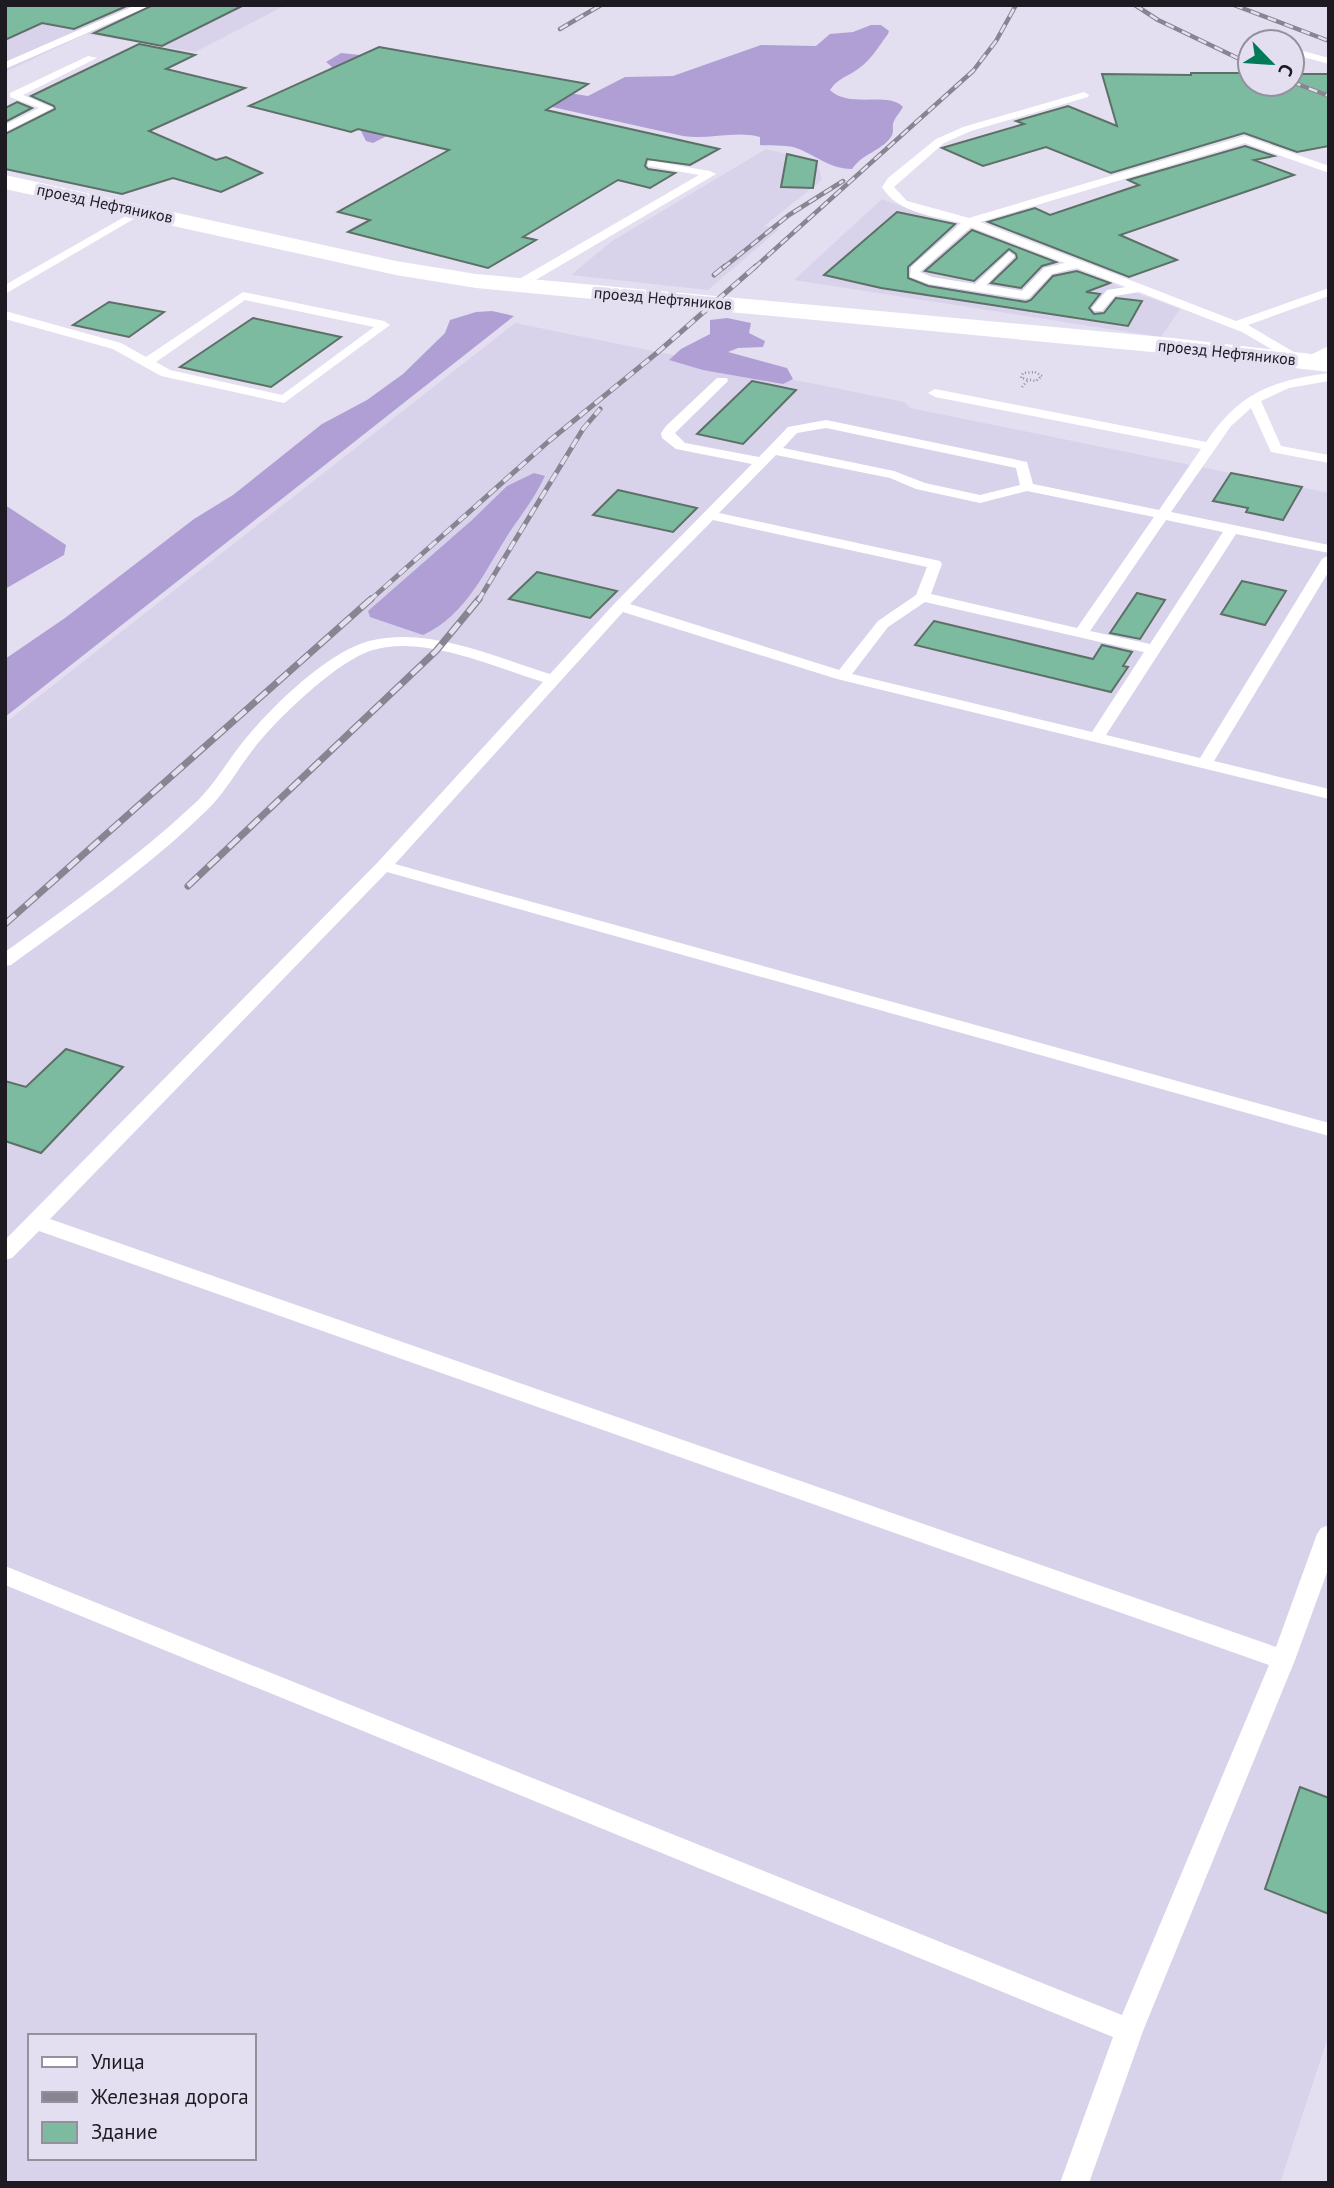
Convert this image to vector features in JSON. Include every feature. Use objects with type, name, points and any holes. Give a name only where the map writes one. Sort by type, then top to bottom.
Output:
[{"type":"street","name":"проезд Нефтяников","points":[[5,181],[396,268],[518,285],[1316,359]]},
{"type":"lane","points":[[5,66],[110,18],[146,5]]},
{"type":"lane","points":[[1306,55],[1329,61]]},
{"type":"lane","points":[[5,129],[48,108],[14,95],[92,58]]},
{"type":"lane","points":[[1084,95],[967,129],[940,141],[892,180],[888,187],[903,203],[969,222],[1237,325],[1316,359]]},
{"type":"lane","points":[[1077,264],[1048,271],[1025,295],[929,281],[914,274],[915,270],[969,222],[1245,139],[1329,170]]},
{"type":"lane","points":[[518,285],[710,174],[652,164]]},
{"type":"lane","points":[[5,290],[140,211]]},
{"type":"lane","points":[[977,288],[1009,256]]},
{"type":"lane","points":[[1098,308],[1111,293],[1141,288]]},
{"type":"lane","points":[[1237,325],[1329,292]]},
{"type":"lane","points":[[5,315],[117,346],[146,363],[166,373],[284,399],[384,325],[243,296],[146,363]]},
{"type":"lane","points":[[1081,633],[1208,446],[1226,424],[1253,398],[1286,382],[1329,377]]},
{"type":"lane","points":[[722,381],[671,429],[669,438],[681,446],[762,462]]},
{"type":"lane","points":[[935,393],[1208,446]]},
{"type":"lane","points":[[1253,398],[1276,449],[1329,459]]},
{"type":"lane","points":[[5,1253],[384,866],[620,606],[793,430],[826,424],[1022,465],[1027,487]]},
{"type":"lane","points":[[774,450],[894,475],[921,486],[980,499],[1027,487],[1329,549]]},
{"type":"lane","points":[[710,515],[935,564],[923,597],[883,624],[842,676]]},
{"type":"lane","points":[[1097,737],[1232,529]]},
{"type":"lane","points":[[1205,763],[1329,559]]},
{"type":"lane","points":[[923,597],[1154,650]]},
{"type":"lane","points":[[620,606],[842,676],[1329,794]]},
{"type":"lane","points":[[5,961],[77,910],[201,807],[222,787],[256,736],[349,654],[374,645],[414,643],[455,650],[553,680]]},
{"type":"lane","points":[[384,866],[1329,1130]]},
{"type":"lane","points":[[36,1222],[1283,1660]]},
{"type":"lane","points":[[1074,2183],[1129,2031],[1283,1660],[1329,1534]]},
{"type":"lane","points":[[5,1575],[1129,2031]]},
{"type":"path","points":[[1028,380],[1042,378],[1041,374],[1035,372]]},
{"type":"shaded area","points":[[5,5],[286,5],[195,52],[86,34],[5,72]]},
{"type":"shaded area","points":[[871,25],[881,25],[889,31],[888,34],[867,61],[839,80],[830,90],[838,96],[858,100],[888,100],[903,107],[894,121],[891,137],[852,169],[831,165],[795,147],[760,145],[760,137],[751,135],[683,136],[489,93],[464,97],[373,143],[366,141],[359,127],[347,70],[332,67],[326,62],[341,53],[360,55],[378,52],[447,72],[493,67],[518,85],[588,96],[625,77],[673,76],[761,45],[816,46],[830,34],[853,32]]},
{"type":"shaded area","points":[[766,149],[817,161],[822,180],[764,226],[779,229],[708,290],[571,275],[612,241]]},
{"type":"shaded area","points":[[882,199],[1180,309],[1161,337],[794,280]]},
{"type":"shaded area","points":[[492,311],[514,316],[5,717],[5,659],[65,618],[194,519],[233,495],[322,424],[367,400],[403,374],[445,333],[450,320],[476,312]]},
{"type":"shaded area","points":[[727,318],[751,323],[749,333],[765,341],[763,347],[738,348],[728,352],[787,368],[793,379],[783,384],[703,370],[669,360],[681,349],[710,334],[710,320]]},
{"type":"shaded area","points":[[515,323],[904,402],[910,408],[1329,493],[1329,2034],[1280,2183],[5,2183],[5,723]]},
{"type":"shaded area","points":[[534,473],[545,476],[538,490],[475,588],[452,615],[423,635],[370,617],[368,611],[507,486]]},
{"type":"shaded area","points":[[5,505],[66,545],[64,555],[5,589]]},
{"type":"building","points":[[5,5],[129,5],[74,29],[42,23],[5,40]]},
{"type":"building","points":[[153,5],[244,5],[162,46],[94,33]]},
{"type":"building","points":[[139,44],[195,55],[166,69],[245,88],[149,131],[216,160],[226,157],[262,173],[221,192],[173,178],[122,194],[5,169],[5,134],[55,109],[54,106],[31,96]]},
{"type":"building","points":[[379,47],[588,84],[546,110],[719,149],[690,165],[647,159],[645,166],[648,169],[675,173],[650,188],[618,180],[523,237],[536,240],[488,268],[348,232],[370,220],[338,212],[449,150],[358,129],[351,132],[249,106]]},
{"type":"building","points":[[1236,73],[1236,98],[1306,98],[1306,74],[1329,74],[1329,146],[1297,152],[1244,133],[1111,173],[1046,147],[983,166],[942,148],[1024,124],[1016,121],[1068,106],[1117,126],[1102,74]]},
{"type":"building","points":[[17,102],[32,108],[5,122],[5,108]]},
{"type":"building","points":[[1245,146],[1274,156],[1254,160],[1294,175],[1120,235],[1177,260],[1129,277],[988,222],[1035,208],[1050,215],[1139,185],[1128,180]]},
{"type":"building","points":[[787,154],[817,161],[813,188],[781,187]]},
{"type":"building","points":[[897,212],[955,224],[908,267],[908,278],[928,286],[1026,302],[1053,276],[1077,271],[1110,283],[1086,292],[1100,294],[1089,308],[1094,314],[1104,313],[1116,298],[1142,301],[1128,326],[881,288],[824,275]]},
{"type":"building","points":[[972,230],[1056,262],[1042,266],[1021,288],[991,283],[1017,258],[1009,249],[974,281],[925,271]]},
{"type":"building","points":[[109,302],[164,312],[129,337],[73,325]]},
{"type":"building","points":[[253,318],[341,337],[271,387],[180,367]]},
{"type":"building","points":[[752,381],[796,390],[743,444],[697,434]]},
{"type":"building","points":[[1231,473],[1302,487],[1283,520],[1246,512],[1248,508],[1213,501]]},
{"type":"building","points":[[618,490],[697,508],[673,532],[593,515]]},
{"type":"building","points":[[537,572],[617,591],[590,618],[509,599]]},
{"type":"building","points":[[1242,581],[1286,591],[1265,625],[1221,614]]},
{"type":"building","points":[[1137,593],[1165,600],[1140,639],[1110,633]]},
{"type":"building","points":[[934,621],[1093,659],[1102,645],[1132,652],[1123,666],[1128,667],[1111,692],[915,645]]},
{"type":"building","points":[[66,1049],[123,1067],[41,1153],[5,1141],[5,1081],[26,1087]]},
{"type":"building","points":[[1300,1787],[1329,1798],[1329,1914],[1265,1889]]},
{"type":"railway","points":[[560,29],[601,5]]},
{"type":"railway","points":[[754,268],[973,71],[996,41],[1016,5]]},
{"type":"railway","points":[[1135,5],[1158,20],[1236,57]]},
{"type":"railway","points":[[1234,5],[1329,41]]},
{"type":"railway","points":[[1306,87],[1329,96]]},
{"type":"railway","points":[[723,268],[789,215],[843,181]]},
{"type":"railway","points":[[714,275],[725,266]]},
{"type":"railway","points":[[369,601],[549,441],[658,352],[756,266]]},
{"type":"railway","points":[[478,601],[583,429],[600,409]]},
{"type":"railway","points":[[5,924],[371,599]]},
{"type":"railway","points":[[188,886],[436,651],[479,599]]}]
